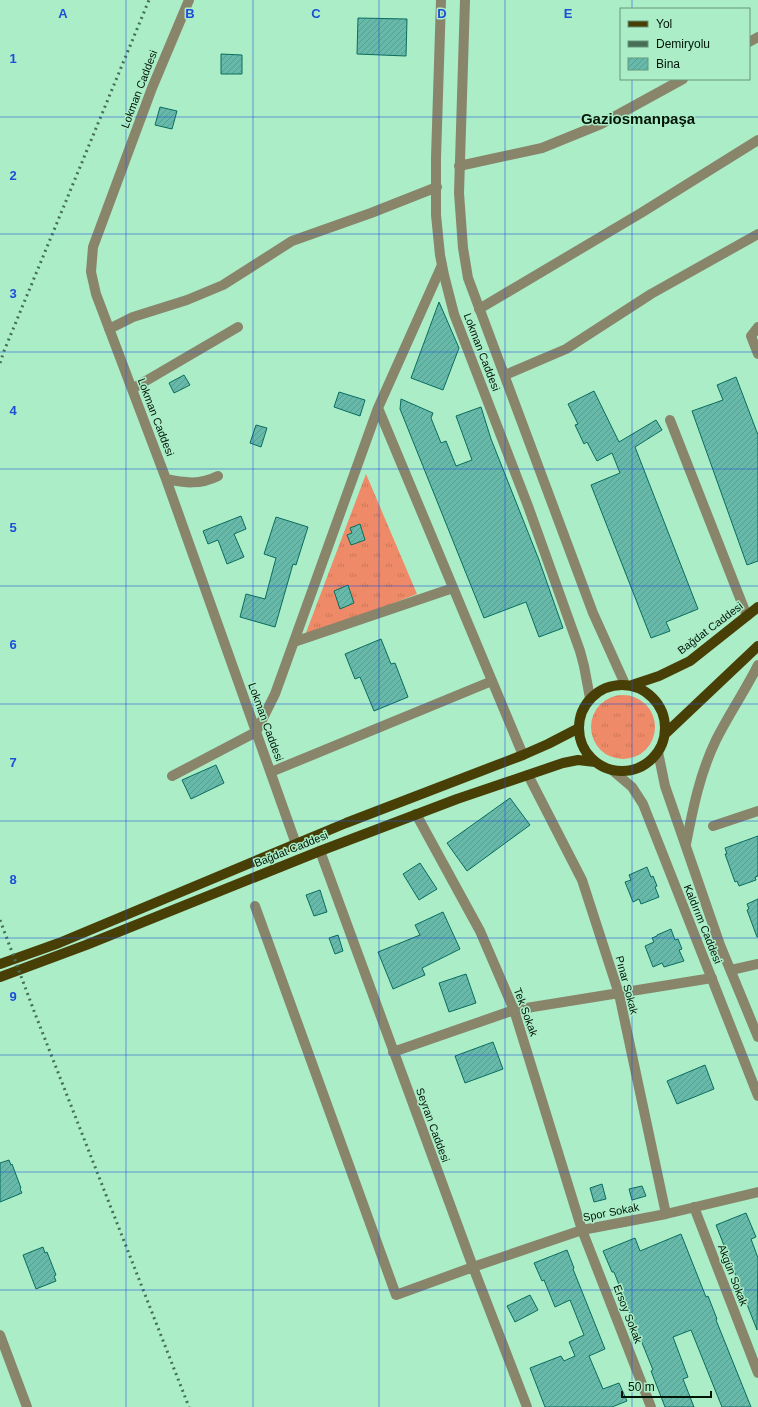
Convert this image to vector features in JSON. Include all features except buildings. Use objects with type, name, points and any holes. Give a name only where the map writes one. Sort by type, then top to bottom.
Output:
[{"type":"main road","name":"Bağdat Caddesi","points":[[629,685],[660,676],[690,661],[758,607]]},
{"type":"main road","points":[[665,734],[758,646]]},
{"type":"main road","points":[[629,685],[638,687],[649,694],[658,703],[665,721],[665,734],[658,752],[649,762],[638,768],[626,771],[612,770],[595,762],[583,746],[579,734],[579,721],[583,709],[590,698],[595,694],[606,687],[629,685]]},
{"type":"main road","name":"Bağdat Caddesi","points":[[0,964],[59,943],[346,823],[523,755],[579,728]]},
{"type":"main road","name":"Bağdat Caddesi","points":[[0,977],[94,942],[320,851],[457,799],[571,761],[595,762]]},
{"type":"street","name":"Lokman Caddesi","points":[[189,0],[152,88],[93,247],[91,264],[93,283],[109,330],[166,479],[296,844]]},
{"type":"street","name":"Lokman Caddesi","points":[[441,0],[437,228],[442,266],[454,314],[525,499],[580,651],[590,698]]},
{"type":"street","name":"Lokman Caddesi","points":[[464,0],[459,193],[463,248],[468,278],[593,613],[629,685]]},
{"type":"street","points":[[459,166],[542,148],[600,124],[681,80]]},
{"type":"street","points":[[480,309],[641,213],[758,140]]},
{"type":"street","points":[[109,330],[133,317],[187,300],[223,285],[292,241],[371,213],[437,187]]},
{"type":"street","points":[[505,375],[566,350],[651,294],[758,234]]},
{"type":"street","points":[[172,776],[256,732],[275,694],[378,408],[442,266]]},
{"type":"street","points":[[132,389],[238,327]]},
{"type":"street","points":[[758,327],[751,336],[758,354]]},
{"type":"street","points":[[378,408],[523,755]]},
{"type":"street","points":[[670,420],[747,616]]},
{"type":"street","points":[[166,479],[191,483],[205,481],[218,476]]},
{"type":"street","points":[[294,642],[453,588]]},
{"type":"street","points":[[686,844],[693,807],[709,756],[727,718],[758,665]]},
{"type":"street","points":[[271,772],[492,681]]},
{"type":"street","name":"Kaldırım Caddesi","points":[[658,752],[665,786],[720,944],[758,1037]]},
{"type":"street","name":"Kaldırım Caddesi","points":[[612,770],[632,787],[643,804],[758,1096]]},
{"type":"street","name":"Pınar Sokak","points":[[528,775],[582,880],[619,994],[666,1214]]},
{"type":"street","points":[[714,826],[758,811]]},
{"type":"street","name":"Tek Sokak","points":[[416,814],[480,931],[514,1010],[582,1230]]},
{"type":"street","name":"Seyran Caddesi","points":[[320,851],[473,1267],[527,1407]]},
{"type":"street","name":"Spor Sokak","points":[[255,906],[396,1295],[582,1230],[666,1214],[758,1192]]},
{"type":"street","points":[[731,970],[758,964]]},
{"type":"street","points":[[393,1052],[514,1010],[712,978]]},
{"type":"street","name":"Akgün Sokak","points":[[694,1207],[758,1373]]},
{"type":"street","name":"Ersoy Sokak","points":[[582,1230],[651,1407]]},
{"type":"street","points":[[0,1335],[28,1407]]},
{"type":"green space","points":[[366,474],[417,594],[304,638]]},
{"type":"green space","points":[[617,695],[629,695],[646,704],[653,715],[655,727],[653,739],[646,750],[629,759],[617,759],[605,754],[596,745],[591,733],[591,721],[596,709],[605,700]]},
{"type":"railway","points":[[0,363],[149,0]]},
{"type":"railway","points":[[0,920],[34,1011],[189,1407]]},
{"type":"district","name":"Gaziosmanpaşa","points":[[638,118]]}]
